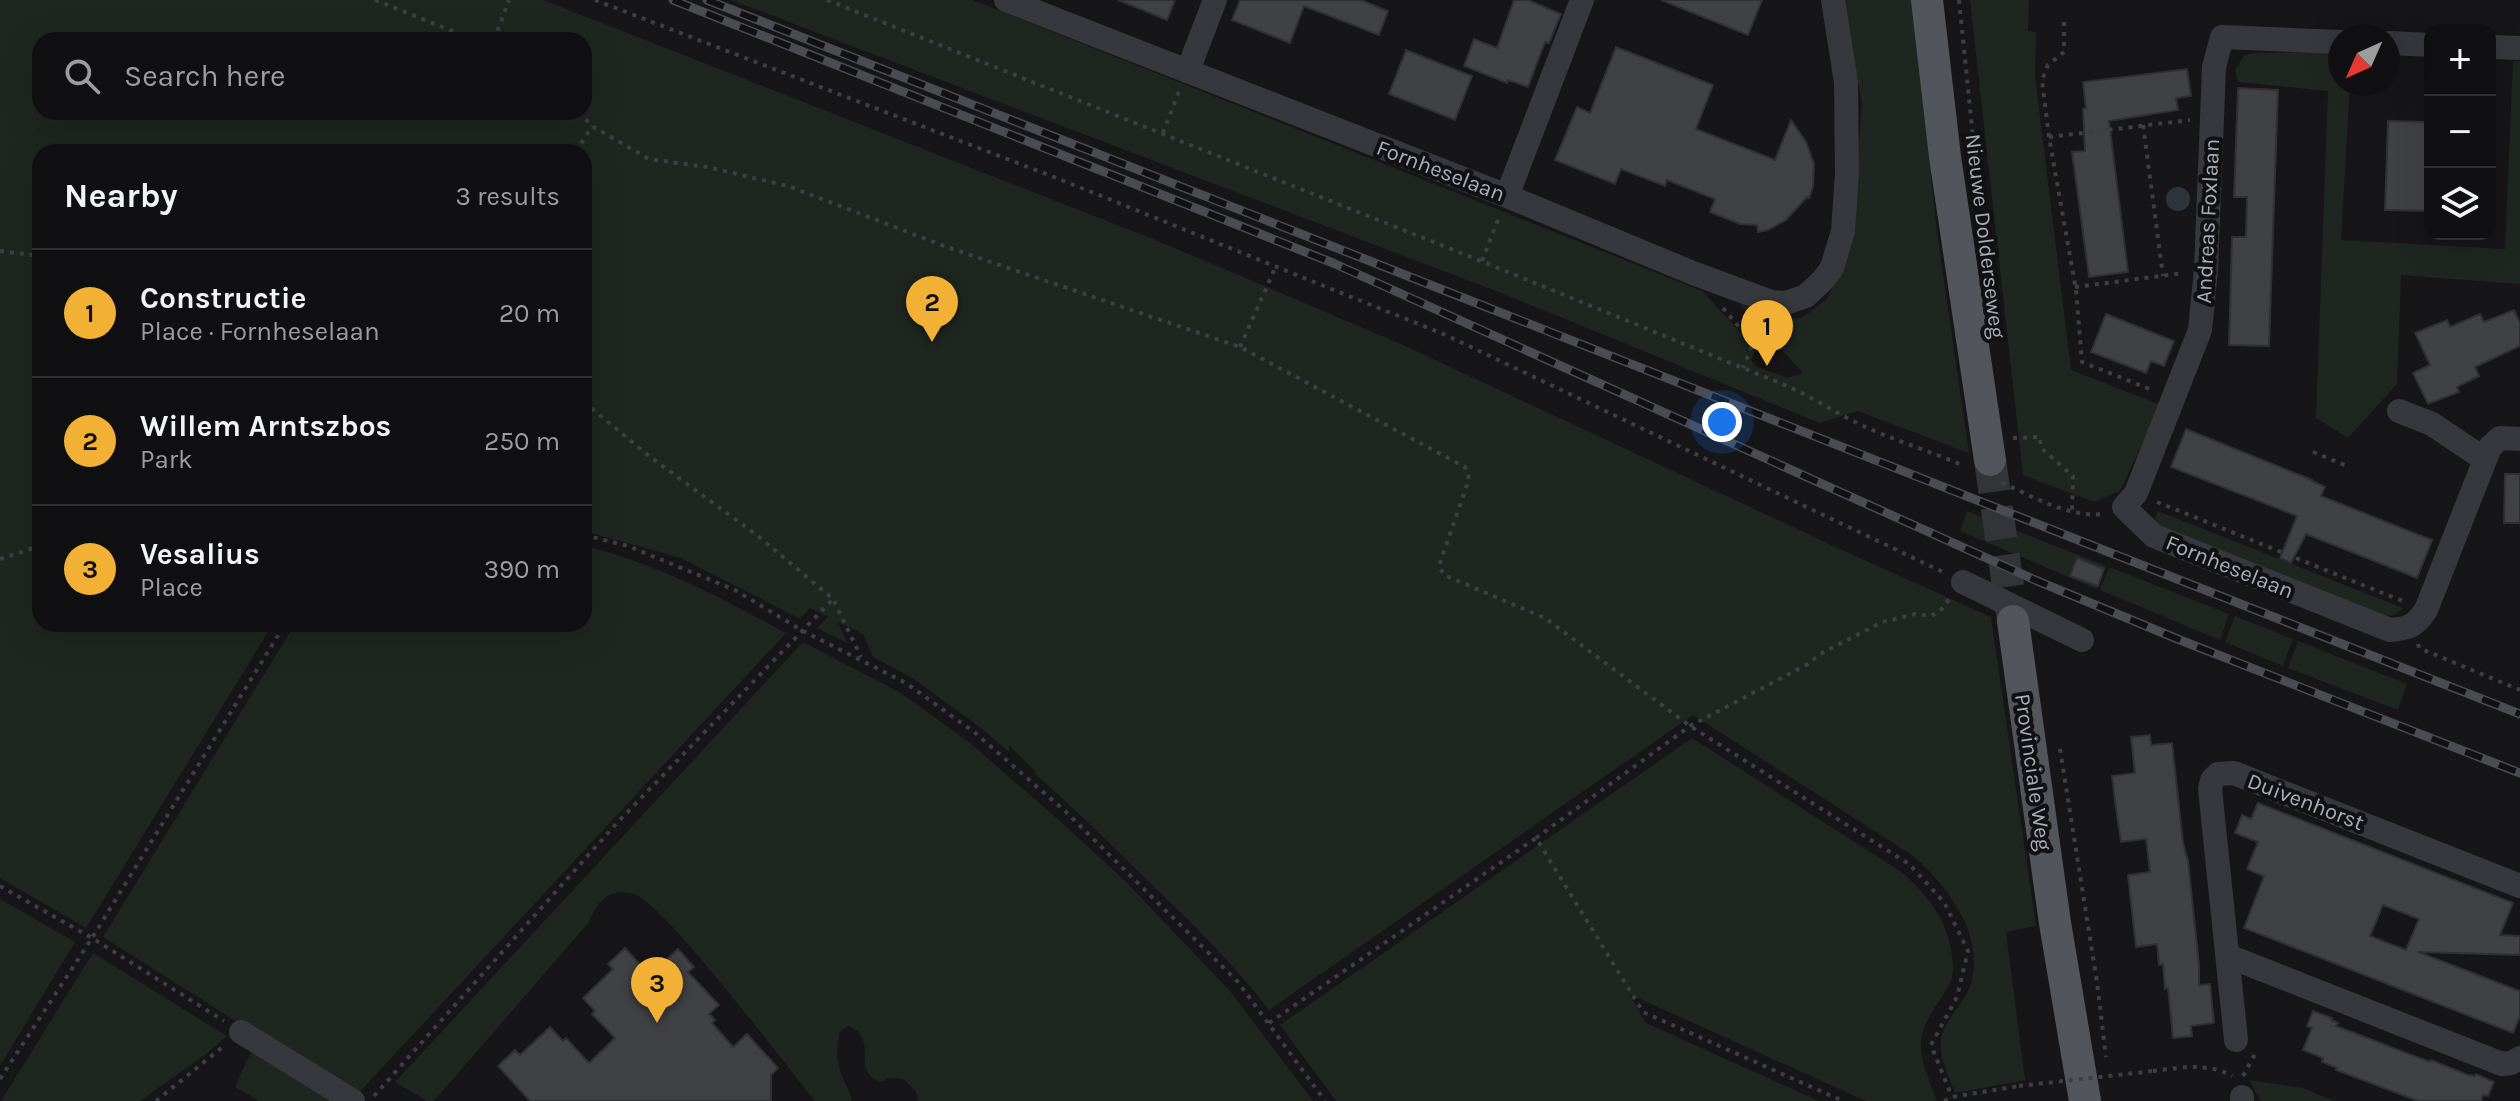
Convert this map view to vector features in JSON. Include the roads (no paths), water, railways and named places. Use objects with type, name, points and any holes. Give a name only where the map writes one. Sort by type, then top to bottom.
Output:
[{"type":"main road","name":"Nieuwe Dolderseweg","points":[[1927,0],[1945,157],[2002,454]]},
{"type":"main road","name":"Provinciale Weg","points":[[2013,621],[2055,923],[2071,1101]]},
{"type":"main road","name":"Provinciale Weg","points":[[2055,923],[2098,1094]]},
{"type":"street","name":"Fornheselaan","points":[[1006,0],[1507,196],[1693,273],[1771,302],[1786,303],[1806,296],[1832,268],[1843,231],[1847,173],[1846,82],[1833,0]]},
{"type":"street","points":[[1188,70],[1215,0]]},
{"type":"street","points":[[1507,196],[1582,0]]},
{"type":"street","name":"Andreas Foxlaan","points":[[2130,500],[2200,330],[2206,270],[2214,67],[2222,37],[2328,41]]},
{"type":"street","points":[[2400,44],[2424,45]]},
{"type":"street","points":[[2496,47],[2520,48]]},
{"type":"street","points":[[2399,411],[2432,424],[2484,459],[2490,447],[2500,438],[2520,439]]},
{"type":"street","name":"Fornheselaan","points":[[2130,500],[2154,536],[2390,630],[2409,628],[2426,610],[2484,459]]},
{"type":"street","points":[[1963,582],[2082,640]]},
{"type":"street","name":"Duivenhorst","points":[[2246,1044],[2228,956],[2210,789],[2212,780],[2218,774],[2234,773],[2520,886]]},
{"type":"street","points":[[2228,956],[2502,1064],[2520,1058]]},
{"type":"street","points":[[241,1032],[353,1101]]},
{"type":"tunnel","points":[[1990,460],[2013,621]]},
{"type":"railway","points":[[673,0],[1333,263],[2035,580],[2520,773]]},
{"type":"railway","points":[[707,0],[2520,714]]},
{"type":"place","name":"Willem Arntszbos","points":[[932,342]]},
{"type":"place","name":"Constructie","points":[[1767,366]]},
{"type":"place","name":"Vesalius","points":[[657,1023]]}]
